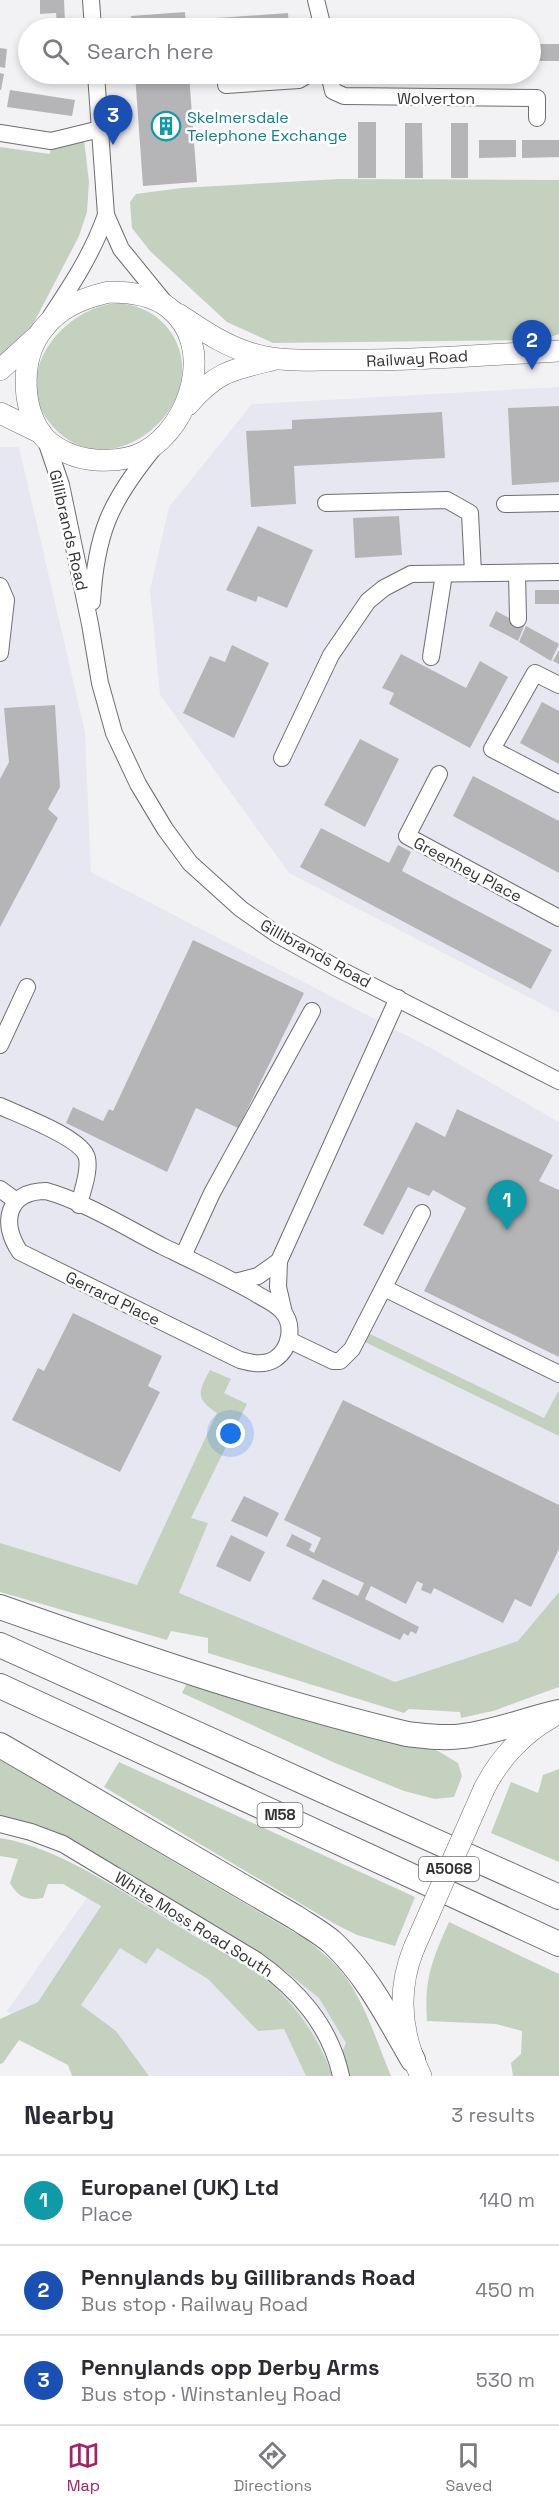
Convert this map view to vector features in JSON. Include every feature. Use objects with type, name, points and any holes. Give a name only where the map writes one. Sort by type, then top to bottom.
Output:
[{"type":"highway","points":[[0,1607],[236,1686],[407,1734],[433,1737],[463,1736],[559,1712]]},
{"type":"highway","name":"M58","points":[[0,1645],[559,1897]]},
{"type":"highway","name":"M58","points":[[0,1686],[559,1944]]},
{"type":"highway","points":[[0,1745],[295,1917],[332,1942],[357,1968],[372,1990],[417,2069]]},
{"type":"main road","points":[[0,370],[72,303],[109,292],[126,292],[146,296],[169,308],[180,320],[188,334],[193,362],[190,394],[183,411],[160,440],[136,455],[111,461],[77,457],[43,435],[0,413]]},
{"type":"main road","name":"Railway Road","points":[[169,308],[209,335],[249,353],[275,359],[371,360],[559,351]]},
{"type":"main road","points":[[41,331],[31,352],[26,383],[28,400],[43,435]]},
{"type":"main road","name":"Railway Road","points":[[183,411],[204,387],[217,377],[229,371],[275,359]]},
{"type":"main road","name":"A5068","points":[[417,2069],[403,2020],[402,2001],[404,1980],[414,1948],[494,1770],[509,1751],[536,1727],[559,1712]]},
{"type":"street","points":[[91,0],[92,18]]},
{"type":"street","points":[[316,0],[320,18]]},
{"type":"street","points":[[97,84],[106,212],[121,249],[169,308]]},
{"type":"street","points":[[226,86],[250,84]]},
{"type":"street","name":"Wolverton","points":[[331,84],[333,91],[344,96],[537,98],[537,118]]},
{"type":"street","points":[[0,133],[51,141],[100,129]]},
{"type":"street","points":[[41,331],[79,275],[98,237],[106,212]]},
{"type":"street","name":"Gillibrands Road","points":[[43,435],[61,485],[100,683],[114,733],[138,784],[165,829],[190,862],[241,909],[278,935],[335,967],[559,1081]]},
{"type":"street","name":"Gillibrands Road","points":[[90,624],[93,571],[107,520],[127,481],[160,440]]},
{"type":"street","points":[[326,503],[447,500],[454,503],[471,513],[473,573]]},
{"type":"street","points":[[505,504],[559,503]]},
{"type":"street","points":[[282,758],[331,655],[368,601],[384,588],[411,574],[559,572]]},
{"type":"street","points":[[517,573],[518,619]]},
{"type":"street","points":[[431,657],[444,574]]},
{"type":"street","points":[[0,586],[6,600],[0,653]]},
{"type":"street","points":[[559,685],[535,673],[492,749],[559,784]]},
{"type":"street","name":"Greenhey Place","points":[[439,774],[407,836],[559,918]]},
{"type":"street","points":[[0,1045],[27,987]]},
{"type":"street","points":[[398,998],[279,1261],[278,1287],[288,1322],[289,1341],[333,1361],[340,1360],[352,1349],[422,1213]]},
{"type":"street","points":[[183,1256],[212,1193],[312,1011]]},
{"type":"street","points":[[0,1106],[72,1140],[83,1149],[87,1158],[87,1167],[79,1205]]},
{"type":"street","points":[[0,1189],[15,1200],[29,1192],[46,1191],[79,1205],[235,1282],[284,1312]]},
{"type":"street","name":"Gerrard Place","points":[[15,1200],[9,1210],[6,1227],[14,1245],[20,1252],[240,1360],[251,1363],[271,1361],[280,1355],[289,1341]]},
{"type":"street","points":[[235,1282],[258,1276],[279,1261]]},
{"type":"street","points":[[384,1288],[559,1374]]},
{"type":"street","name":"White Moss Road South","points":[[0,1824],[63,1844],[276,1974],[297,1993],[313,2013],[329,2039],[341,2076]]},
{"type":"shaded area","points":[[559,387],[559,1013],[289,873],[160,695],[150,590],[169,507],[252,404]]},
{"type":"shaded area","points":[[0,447],[19,447],[85,732],[91,872],[431,1048],[559,1122],[559,1595],[519,1643],[397,1685],[0,1549]]},
{"type":"shaded area","points":[[163,1878],[302,1959],[366,2076],[97,2076],[7,2011],[95,1886]]},
{"type":"green space","points":[[84,140],[89,182],[87,212],[79,236],[27,336],[0,356],[0,147],[50,154],[51,141]]},
{"type":"green space","points":[[339,179],[559,180],[559,334],[541,340],[273,343],[227,322],[150,251],[132,228],[130,202],[136,194],[181,188]]},
{"type":"green space","points":[[119,303],[149,312],[167,327],[182,361],[180,388],[168,412],[149,432],[125,445],[99,449],[73,443],[50,423],[39,404],[36,384],[40,364],[49,345],[62,329],[79,316],[99,307]]},
{"type":"green space","points":[[368,1333],[544,1418],[559,1390],[559,1436],[365,1342]]},
{"type":"green space","points":[[210,1370],[231,1379],[224,1393],[247,1404],[191,1518],[208,1523],[179,1593],[395,1682],[518,1641],[559,1592],[559,1687],[493,1711],[461,1718],[460,1712],[409,1709],[404,1713],[208,1653],[208,1638],[171,1631],[167,1640],[0,1592],[0,1543],[137,1585],[217,1413],[205,1403],[201,1394]]},
{"type":"green space","points":[[188,1681],[438,1751],[458,1763],[462,1776],[454,1797],[435,1799],[404,1791],[335,1763],[182,1693]]},
{"type":"green space","points":[[0,1760],[307,1940],[327,1956],[352,1986],[365,2011],[391,2076],[344,2076],[340,2058],[346,2043],[319,1998],[284,1970],[214,1926],[0,1820]]},
{"type":"green space","points":[[119,1762],[415,1897],[395,1946],[357,1935],[335,1924],[104,1787]]},
{"type":"green space","points":[[559,1769],[559,1862],[491,1833],[511,1782],[538,1793],[543,1775]]},
{"type":"green space","points":[[0,1838],[24,1844],[74,1864],[267,1980],[302,2018],[322,2051],[332,2076],[306,2076],[284,2029],[258,2031],[208,1979],[157,1948],[146,1964],[120,1948],[81,2005],[116,2031],[149,2076],[72,2076],[68,2065],[19,2040],[0,2064],[0,2019],[38,2002],[101,1906],[63,1884],[48,1884],[43,1898],[32,1899],[20,1895],[10,1883],[18,1859],[0,1856]]},
{"type":"green space","points":[[449,1922],[559,1974],[559,2076],[513,2076],[511,2063],[521,2054],[522,2031],[496,2024],[427,2021],[426,2006],[430,1970]]},
{"type":"building","points":[[40,0],[64,0],[65,18],[57,18],[56,13],[40,14]]},
{"type":"building","points":[[185,12],[185,18],[131,18],[131,16]]},
{"type":"building","points":[[288,13],[288,18],[217,18]]},
{"type":"building","points":[[541,44],[559,44],[559,61],[541,61]]},
{"type":"building","points":[[0,48],[7,49],[5,68],[0,67]]},
{"type":"building","points":[[0,73],[4,74],[1,90],[0,90]]},
{"type":"building","name":"Skelmersdale Telephone Exchange","points":[[136,84],[190,84],[197,182],[143,186]]},
{"type":"building","points":[[10,90],[75,100],[72,116],[7,107]]},
{"type":"building","points":[[358,122],[376,122],[376,178],[358,178]]},
{"type":"building","points":[[405,123],[422,123],[423,178],[405,178]]},
{"type":"building","points":[[451,123],[468,123],[468,178],[451,178]]},
{"type":"building","points":[[479,140],[516,140],[516,157],[479,158]]},
{"type":"building","points":[[522,140],[559,140],[559,157],[522,158]]},
{"type":"building","points":[[559,406],[559,482],[512,485],[508,408]]},
{"type":"building","points":[[442,412],[445,458],[294,466],[296,504],[251,507],[246,431],[292,429],[292,420]]},
{"type":"building","points":[[399,516],[402,555],[355,558],[353,518]]},
{"type":"building","points":[[258,526],[313,550],[287,608],[258,596],[256,602],[226,590]]},
{"type":"building","points":[[535,590],[559,590],[559,604],[535,604]]},
{"type":"building","points":[[496,611],[524,626],[518,641],[489,626]]},
{"type":"building","points":[[526,626],[559,644],[551,661],[519,642]]},
{"type":"building","points":[[232,645],[269,663],[234,738],[183,713],[210,656],[225,662]]},
{"type":"building","points":[[559,650],[559,664],[553,661]]},
{"type":"building","points":[[401,654],[466,688],[480,661],[508,677],[470,748],[389,704],[394,693],[382,688]]},
{"type":"building","points":[[542,702],[559,711],[559,764],[520,743]]},
{"type":"building","points":[[55,705],[60,787],[48,809],[58,818],[0,927],[0,779],[9,762],[4,708]]},
{"type":"building","points":[[360,739],[399,759],[365,827],[324,805]]},
{"type":"building","points":[[473,776],[559,821],[559,873],[453,816]]},
{"type":"building","points":[[321,828],[389,863],[398,845],[411,852],[402,871],[552,950],[531,989],[300,867]]},
{"type":"building","points":[[193,940],[304,993],[238,1128],[196,1108],[167,1172],[66,1123],[73,1107],[103,1121],[109,1109],[113,1111]]},
{"type":"building","points":[[457,1109],[553,1155],[539,1181],[559,1190],[559,1357],[424,1291],[466,1208],[433,1190],[429,1196],[408,1187],[383,1235],[363,1225],[416,1122],[445,1137]]},
{"type":"building","points":[[73,1313],[162,1356],[148,1386],[160,1392],[120,1472],[12,1420],[38,1368],[44,1371]]},
{"type":"building","points":[[343,1400],[559,1505],[559,1549],[531,1607],[515,1599],[503,1623],[434,1588],[431,1594],[421,1590],[423,1584],[417,1581],[406,1604],[371,1586],[365,1599],[419,1627],[416,1634],[411,1631],[408,1636],[404,1633],[400,1640],[312,1599],[323,1579],[358,1596],[364,1583],[286,1546],[292,1534],[312,1544],[309,1550],[314,1553],[321,1538],[284,1520]]},
{"type":"building","points":[[244,1496],[279,1513],[267,1537],[231,1521]]},
{"type":"building","points":[[231,1535],[265,1552],[250,1582],[216,1566]]},
{"type":"place","name":"Skelmersdale Telephone Exchange","points":[[166,126]]},
{"type":"place","name":"Pennylands opp Derby Arms","points":[[113,145]]},
{"type":"place","name":"Pennylands by Gillibrands Road","points":[[532,370]]},
{"type":"place","name":"Europanel (UK) Ltd","points":[[507,1230]]}]
